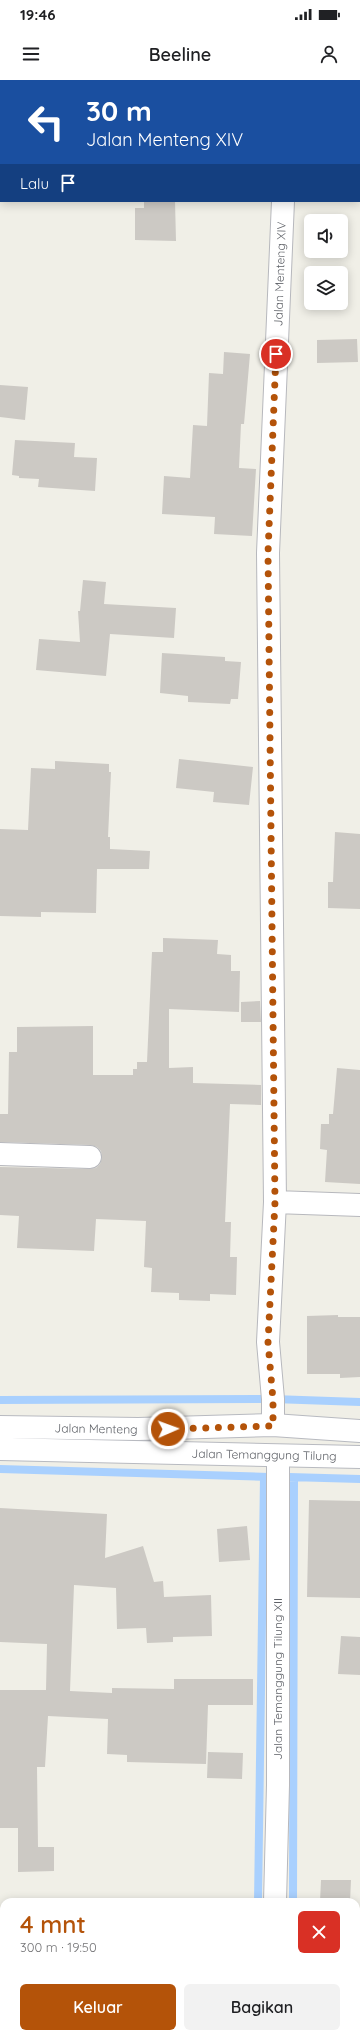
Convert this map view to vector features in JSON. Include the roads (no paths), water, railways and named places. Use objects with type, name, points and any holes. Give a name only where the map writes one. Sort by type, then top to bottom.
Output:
[{"type":"street","name":"Jalan Menteng XIV","points":[[273,1426],[273,1400],[268,1342],[275,1202],[268,553],[283,202]]},
{"type":"street","points":[[0,1154],[90,1157]]},
{"type":"street","points":[[275,1202],[360,1205]]},
{"type":"street","name":"Jalan Menteng","points":[[0,1427],[138,1430],[273,1426],[360,1431]]},
{"type":"street","name":"Jalan Temanggung Tilung","points":[[0,1448],[360,1457]]},
{"type":"street","name":"Jalan Temanggung Tilung XII","points":[[275,1898],[278,1785],[278,1456]]},
{"type":"waterway","points":[[0,1400],[273,1399],[360,1402]]},
{"type":"waterway","points":[[0,1469],[269,1477]]},
{"type":"waterway","points":[[258,1898],[264,1477]]},
{"type":"waterway","points":[[289,1477],[360,1479]]},
{"type":"waterway","points":[[293,1898],[294,1478]]}]
